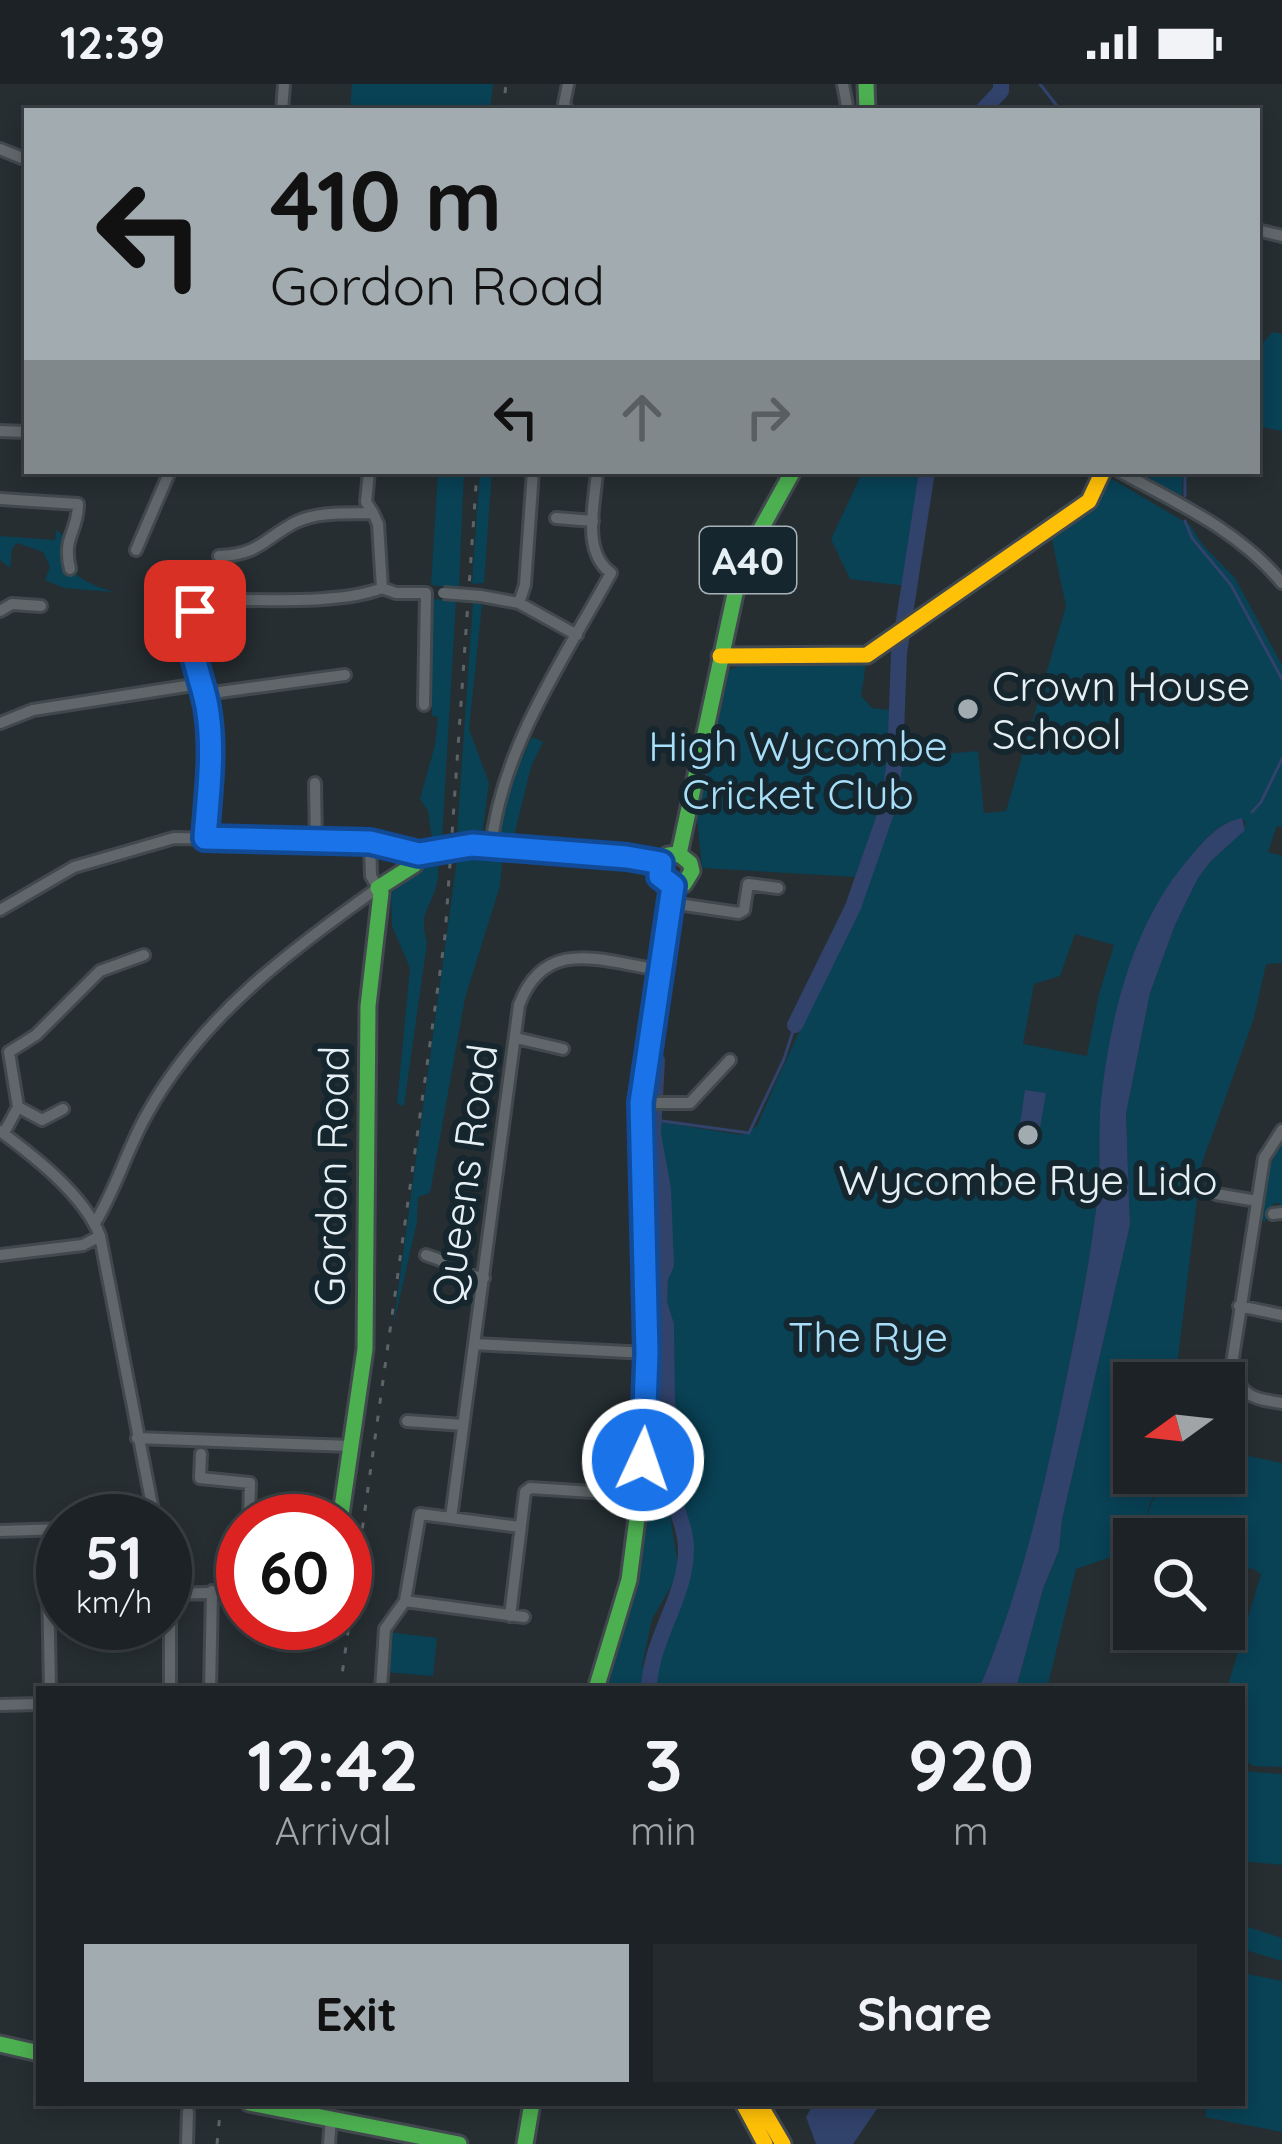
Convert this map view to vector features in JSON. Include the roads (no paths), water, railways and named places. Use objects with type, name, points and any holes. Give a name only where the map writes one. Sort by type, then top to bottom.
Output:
[{"type":"main road","name":"A40","points":[[597,1686],[628,1580],[640,1495],[647,1353],[641,1103],[672,895],[692,871],[687,858],[679,854],[720,656],[746,564],[792,474]]},
{"type":"main road","points":[[720,656],[867,655],[1089,501],[1101,474]]},
{"type":"main road","points":[[378,888],[414,865],[419,854]]},
{"type":"main road","points":[[672,895],[660,876],[661,863],[668,855],[679,854]]},
{"type":"main road","name":"Gordon Road","points":[[344,1494],[365,1348],[369,997],[378,888]]},
{"type":"main road","points":[[0,2044],[36,2053]]},
{"type":"main road","points":[[265,2106],[459,2144]]},
{"type":"main road","points":[[525,2144],[531,2106]]},
{"type":"main road","points":[[745,2106],[765,2144]]},
{"type":"main road","points":[[762,2106],[783,2144]]},
{"type":"street","points":[[136,550],[169,474]]},
{"type":"street","points":[[369,474],[366,502],[378,524],[382,588]]},
{"type":"street","points":[[519,603],[525,585],[533,474]]},
{"type":"street","points":[[597,474],[594,551],[611,573]]},
{"type":"street","points":[[1124,474],[1234,536],[1282,583]]},
{"type":"street","points":[[0,500],[78,505],[64,548],[70,568]]},
{"type":"street","points":[[219,556],[245,556],[298,521],[373,513]]},
{"type":"street","points":[[556,518],[593,521]]},
{"type":"street","points":[[491,848],[502,786],[533,716],[620,559]]},
{"type":"street","points":[[205,838],[212,751],[189,627],[195,611],[209,600],[368,594],[382,588],[396,593],[481,596],[519,603],[578,635]]},
{"type":"street","points":[[424,705],[426,592]]},
{"type":"street","points":[[0,611],[12,604],[41,606]]},
{"type":"street","points":[[0,723],[33,710],[345,675]]},
{"type":"street","points":[[315,784],[316,841]]},
{"type":"street","points":[[0,910],[74,867],[174,838],[370,842],[419,854],[458,845],[661,863]]},
{"type":"street","points":[[0,1256],[83,1245],[98,1230],[147,1113],[193,1043],[316,932],[378,888],[371,876],[370,842]]},
{"type":"street","points":[[672,895],[739,913],[744,910],[748,884],[778,888]]},
{"type":"street","points":[[143,955],[100,971],[36,1035],[9,1052],[18,1107],[2,1132],[71,1194],[98,1230],[149,1494]]},
{"type":"street","name":"Queens Road","points":[[451,1518],[519,1005],[526,985],[553,961],[571,957],[661,970]]},
{"type":"street","points":[[516,1038],[563,1049]]},
{"type":"street","points":[[641,1103],[690,1103],[730,1060]]},
{"type":"street","points":[[18,1107],[42,1120],[63,1109]]},
{"type":"street","points":[[1282,1130],[1264,1158],[1231,1370],[1250,1399],[1282,1403]]},
{"type":"street","points":[[1216,1194],[1257,1201]]},
{"type":"street","points":[[426,1255],[446,1262],[452,1272],[484,1278]]},
{"type":"street","points":[[1239,1306],[1282,1315]]},
{"type":"street","points":[[474,1344],[647,1353]]},
{"type":"street","points":[[407,1421],[463,1425]]},
{"type":"street","points":[[137,1438],[350,1446]]},
{"type":"street","points":[[201,1454],[200,1478],[250,1483],[250,1494]]},
{"type":"street","points":[[405,1601],[517,1616],[525,1492],[530,1488],[640,1495]]},
{"type":"street","points":[[381,1686],[385,1629],[405,1601],[420,1514],[520,1527]]},
{"type":"street","points":[[0,1531],[36,1530]]},
{"type":"street","points":[[210,1686],[212,1591]]},
{"type":"street","points":[[192,1592],[216,1591]]},
{"type":"street","points":[[49,1650],[50,1686]]},
{"type":"street","points":[[170,1650],[170,1686]]},
{"type":"street","points":[[0,1705],[36,1704]]},
{"type":"street","points":[[187,2144],[188,2112]]},
{"type":"street","points":[[329,2144],[331,2118]]},
{"type":"waterway","points":[[985,108],[1001,91],[1001,84]]},
{"type":"waterway","points":[[1040,84],[1059,108]]},
{"type":"waterway","points":[[795,1025],[853,907],[888,807],[895,761],[899,653],[927,474]]},
{"type":"waterway","points":[[1185,474],[1185,496]]},
{"type":"waterway","points":[[1185,521],[1192,538],[1231,585],[1282,679]]},
{"type":"waterway","points":[[1252,812],[1282,759]]},
{"type":"waterway","points":[[655,1120],[749,1133],[795,1025]]},
{"type":"waterway","points":[[649,1686],[686,1550],[673,1494],[666,1325],[659,1303],[666,1265],[663,1189],[653,1134],[657,1060]]},
{"type":"railway","points":[[503,108],[506,84]]},
{"type":"railway","points":[[340,1686],[445,936],[477,474]]},
{"type":"railway","points":[[217,2144],[221,2106]]},
{"type":"place","name":"Crown House School","points":[[968,709]]},
{"type":"place","name":"Wycombe Rye Lido","points":[[1028,1135]]},
{"type":"park label","name":"High Wycombe Cricket Club","points":[[798,769]]},
{"type":"park label","name":"The Rye","points":[[868,1336]]}]
